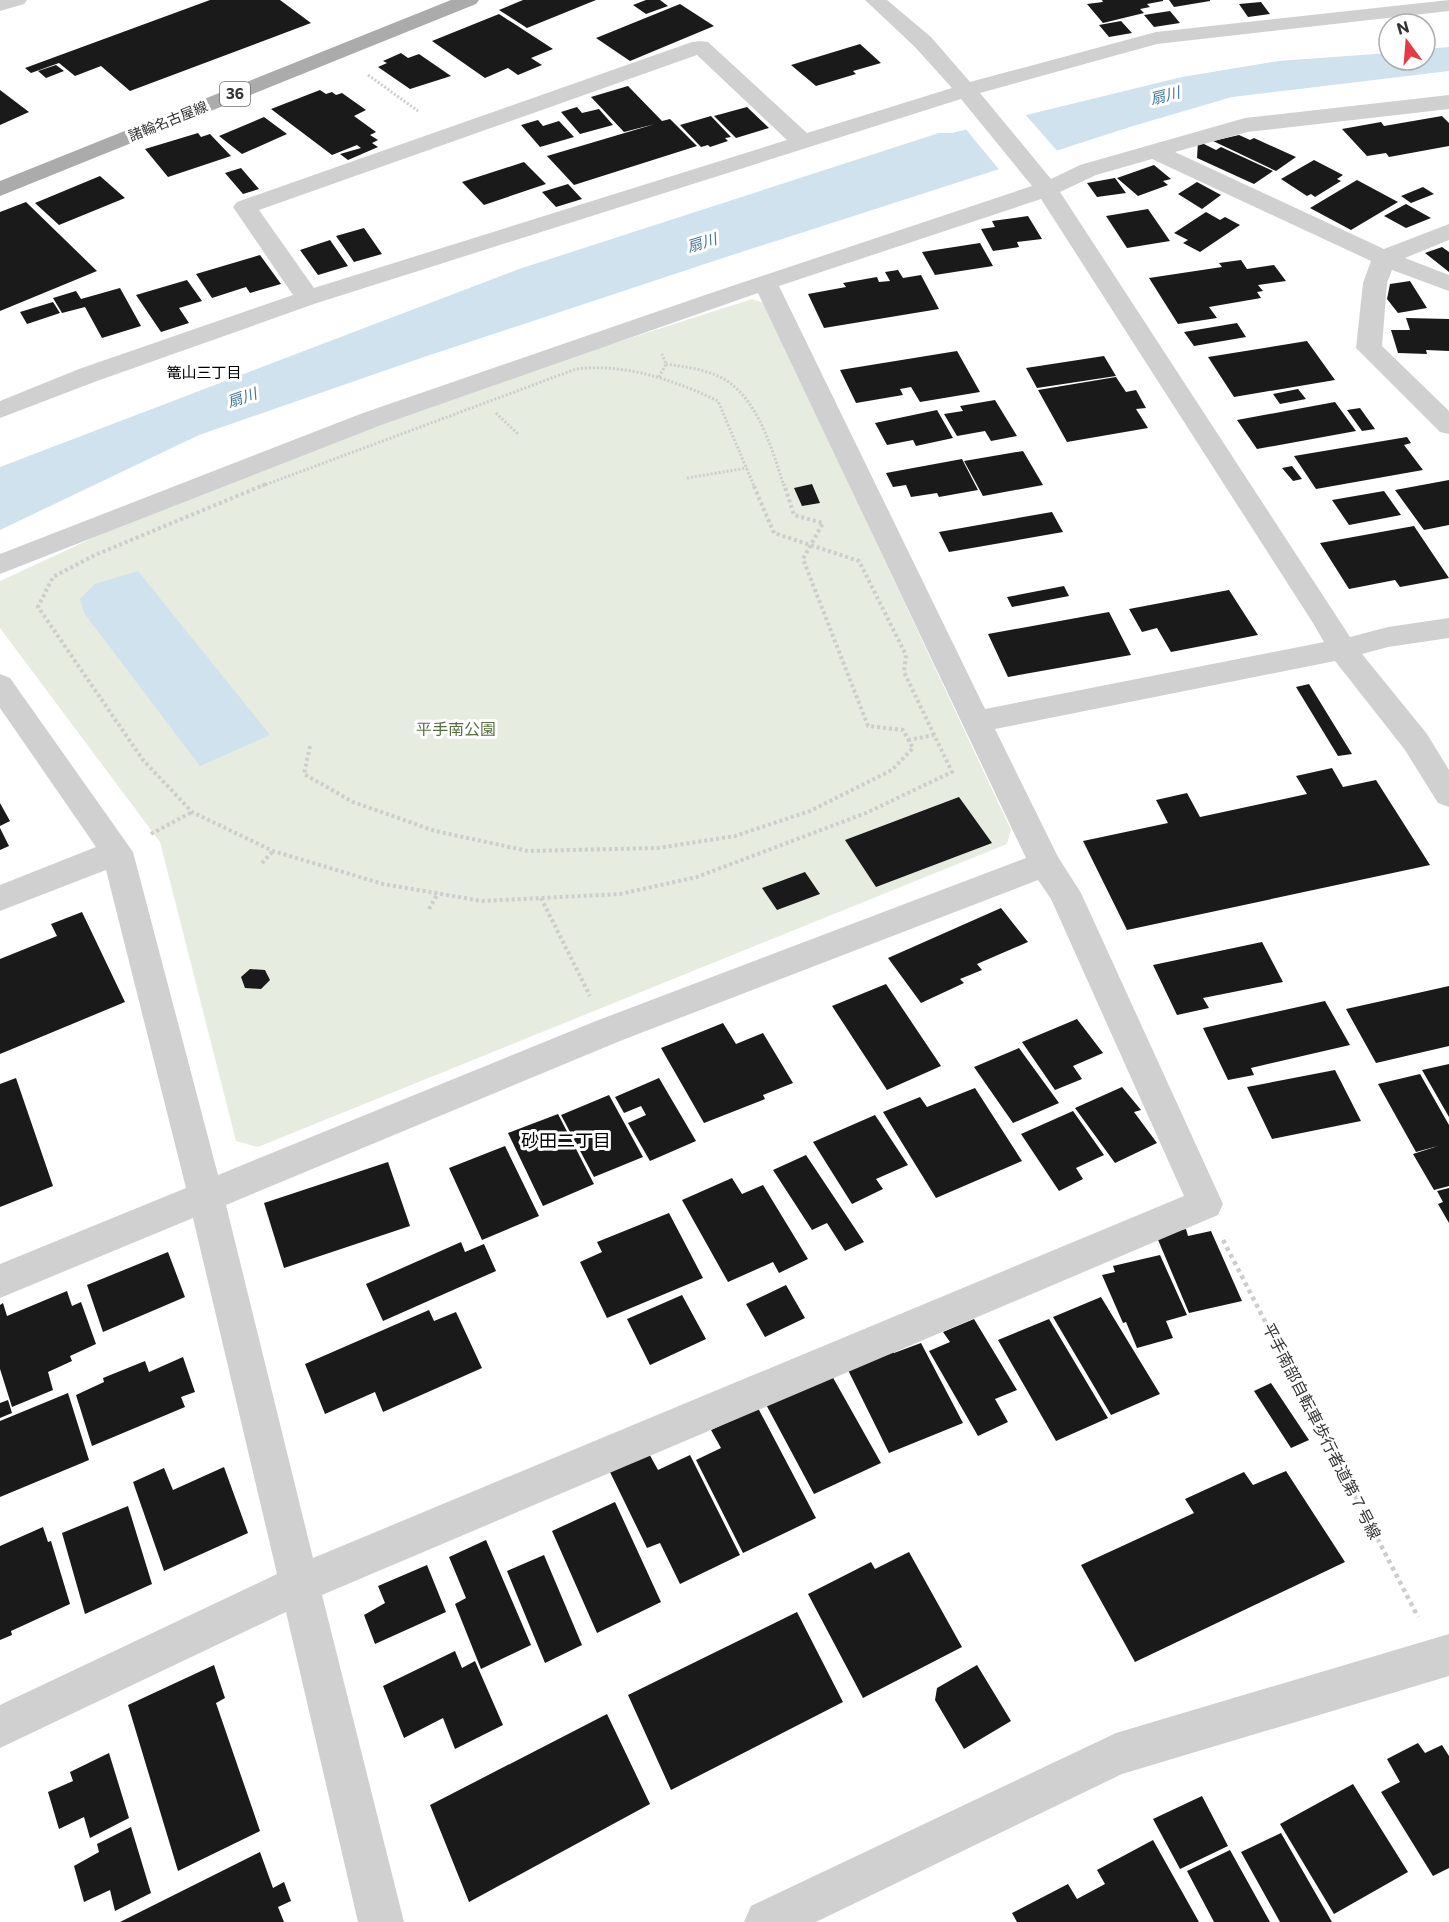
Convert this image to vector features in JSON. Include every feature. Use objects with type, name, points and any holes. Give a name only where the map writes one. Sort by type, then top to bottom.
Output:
[{"type":"main road","name":"諸輪名古屋線","points":[[0,167],[422,0]]},
{"type":"main road","name":"諸輪名古屋線","points":[[0,189],[469,0]]},
{"type":"street","points":[[0,5],[17,0]]},
{"type":"street","points":[[875,0],[923,42],[1047,189],[1326,620],[1342,649],[1416,742],[1449,795]]},
{"type":"street","points":[[0,410],[88,375],[308,298],[802,142],[974,100],[1009,77],[1156,38],[1449,5]]},
{"type":"street","points":[[308,298],[245,207],[700,47],[802,142]]},
{"type":"street","points":[[0,565],[372,419],[1047,189],[1088,170],[1245,125],[1449,102]]},
{"type":"street","points":[[1154,151],[1384,258],[1449,284]]},
{"type":"street","points":[[1449,231],[1384,258],[1375,283],[1369,348],[1449,426]]},
{"type":"street","points":[[0,1726],[298,1585],[1205,1204],[1065,893],[1046,864],[766,284]]},
{"type":"street","points":[[978,721],[1342,649],[1388,637],[1449,628]]},
{"type":"street","points":[[0,685],[117,852],[206,1198],[381,1922]]},
{"type":"street","points":[[0,898],[117,852]]},
{"type":"street","points":[[0,1281],[608,1031],[1046,864]]},
{"type":"street","points":[[767,1922],[1116,1754],[1444,1657]]},
{"type":"path","points":[[363,72],[449,134]]},
{"type":"path","points":[[310,746],[304,774],[354,802],[435,831],[528,851],[658,848],[735,836],[810,811],[892,770],[913,748],[903,730],[868,726],[803,559],[823,523],[794,514],[759,419],[732,385],[709,372],[666,364],[659,377]]},
{"type":"path","points":[[602,366],[659,377],[687,386],[718,401],[774,533],[860,561],[906,655],[904,672],[952,772],[866,813],[697,877],[620,894],[482,901],[383,884],[273,851],[192,812],[143,760],[38,607],[53,578],[95,555],[237,495],[484,403],[576,369],[602,366]]},
{"type":"path","points":[[484,403],[519,435]]},
{"type":"path","points":[[687,478],[747,468]]},
{"type":"path","points":[[262,863],[273,851]]},
{"type":"path","points":[[429,909],[438,893]]},
{"type":"path","points":[[541,898],[608,1031]]},
{"type":"path","name":"平手南部自転車歩行者道第７号線","points":[[1205,1204],[1444,1657]]},
{"type":"green space","name":"平手南公園","points":[[752,299],[764,303],[1011,830],[1007,844],[258,1147],[236,1141],[160,842],[0,628],[0,581],[179,498],[462,392]]},
{"type":"water","name":"扇川","points":[[1449,47],[1449,71],[1232,97],[1133,126],[424,357],[199,435],[0,530],[0,467],[519,269],[939,133],[952,133],[1182,77],[1278,61],[1377,54],[1377,72],[1437,72],[1437,48]]},
{"type":"water","points":[[138,571],[270,735],[200,766],[84,613],[80,599],[95,584]]},
{"type":"pier","points":[[1023,112],[1060,154],[1002,173],[964,127]]},
{"type":"building","points":[[210,0],[280,0],[311,23],[130,91],[101,66],[75,76],[59,63],[31,73],[25,68]]},
{"type":"building","points":[[523,0],[596,0],[527,28],[499,10]]},
{"type":"building","points":[[646,0],[660,0],[668,6],[646,14],[633,5]]},
{"type":"building","points":[[1102,0],[1163,1],[1147,4],[1150,7],[1140,9],[1144,13],[1103,23],[1087,4],[1103,2]]},
{"type":"building","points":[[1169,0],[1210,0],[1210,1],[1174,7]]},
{"type":"building","points":[[1261,2],[1270,14],[1248,17],[1239,4]]},
{"type":"building","points":[[680,4],[714,26],[630,61],[596,38]]},
{"type":"building","points":[[1170,11],[1180,23],[1154,27],[1144,15]]},
{"type":"building","points":[[499,14],[553,49],[531,58],[542,65],[518,75],[508,68],[485,78],[432,41]]},
{"type":"building","points":[[1121,21],[1132,33],[1109,37],[1099,25]]},
{"type":"building","points":[[860,44],[881,63],[853,71],[856,74],[816,86],[791,65]]},
{"type":"building","points":[[401,53],[408,58],[419,54],[451,76],[410,89],[378,67],[387,63],[383,61]]},
{"type":"building","points":[[56,65],[64,71],[46,78],[38,71]]},
{"type":"building","points":[[628,86],[662,121],[670,119],[697,146],[574,185],[547,156],[655,124],[624,132],[591,97]]},
{"type":"building","points":[[0,90],[29,112],[0,125]]},
{"type":"building","points":[[320,90],[326,94],[342,93],[366,110],[354,116],[376,132],[370,135],[378,140],[372,143],[378,147],[348,160],[340,154],[361,148],[357,145],[332,155],[271,109]]},
{"type":"building","points":[[577,107],[582,113],[599,109],[613,125],[580,134],[561,112]]},
{"type":"building","points":[[747,107],[769,128],[736,138],[714,116]]},
{"type":"building","points":[[711,116],[731,137],[725,138],[728,141],[710,147],[708,145],[701,147],[680,125]]},
{"type":"building","points":[[1442,116],[1449,123],[1449,146],[1389,157],[1386,153],[1367,156],[1342,129],[1381,122],[1384,126]]},
{"type":"building","points":[[264,117],[287,134],[242,154],[219,136]]},
{"type":"building","points":[[538,120],[543,126],[559,121],[574,137],[540,147],[521,125]]},
{"type":"building","points":[[198,133],[201,137],[210,134],[231,156],[168,177],[145,149]]},
{"type":"building","points":[[1239,135],[1250,140],[1254,138],[1296,157],[1276,171],[1213,141]]},
{"type":"building","points":[[1198,141],[1216,150],[1221,147],[1273,171],[1254,184],[1197,158]]},
{"type":"building","points":[[1314,160],[1343,175],[1337,179],[1341,181],[1315,197],[1311,194],[1307,196],[1281,179]]},
{"type":"building","points":[[524,162],[546,184],[484,205],[462,182]]},
{"type":"building","points":[[1154,165],[1171,179],[1163,181],[1168,185],[1138,196],[1117,178]]},
{"type":"building","points":[[241,168],[259,189],[243,194],[225,173]]},
{"type":"building","points":[[100,176],[125,198],[59,225],[35,203]]},
{"type":"building","points":[[1115,178],[1126,193],[1097,197],[1087,183]]},
{"type":"building","points":[[1357,180],[1398,202],[1351,230],[1310,208]]},
{"type":"building","points":[[1197,182],[1221,195],[1202,209],[1178,194]]},
{"type":"building","points":[[568,184],[582,199],[556,207],[542,192]]},
{"type":"building","points":[[1423,187],[1434,194],[1411,203],[1401,196]]},
{"type":"building","points":[[26,202],[97,271],[0,311],[0,212]]},
{"type":"building","points":[[1406,204],[1431,218],[1406,228],[1384,216]]},
{"type":"building","points":[[1148,209],[1170,241],[1127,248],[1106,216]]},
{"type":"building","points":[[1206,212],[1220,220],[1225,217],[1240,225],[1200,252],[1183,243],[1188,240],[1174,233]]},
{"type":"building","points":[[1028,216],[1042,239],[1017,242],[1019,247],[993,251],[981,229],[995,227],[992,221]]},
{"type":"building","points":[[364,228],[382,254],[354,262],[336,236]]},
{"type":"building","points":[[330,240],[348,266],[318,275],[300,250]]},
{"type":"building","points":[[980,243],[993,266],[935,275],[922,252]]},
{"type":"building","points":[[1442,247],[1449,252],[1449,272],[1425,253]]},
{"type":"building","points":[[260,255],[281,284],[250,293],[246,287],[212,298],[196,274]]},
{"type":"building","points":[[1241,260],[1247,269],[1274,265],[1286,281],[1258,285],[1263,291],[1257,292],[1261,298],[1209,307],[1217,318],[1178,324],[1149,278],[1222,267],[1219,263]]},
{"type":"building","points":[[898,270],[903,278],[921,275],[939,309],[824,328],[808,294],[846,287],[843,283],[877,277],[879,282],[890,281],[885,272]]},
{"type":"building","points":[[187,280],[202,301],[179,308],[189,323],[161,332],[136,295]]},
{"type":"building","points":[[1410,281],[1427,308],[1398,313],[1387,299],[1390,284]]},
{"type":"building","points":[[120,288],[141,326],[102,338],[85,307],[62,313],[53,298],[76,291],[81,299]]},
{"type":"building","points":[[53,302],[60,313],[27,324],[20,312]]},
{"type":"building","points":[[1406,318],[1449,319],[1449,351],[1426,350],[1427,354],[1398,353],[1391,330],[1410,330]]},
{"type":"building","points":[[1237,323],[1246,337],[1194,346],[1184,332]]},
{"type":"building","points":[[1307,341],[1335,380],[1234,397],[1208,357]]},
{"type":"building","points":[[957,351],[980,392],[920,402],[911,387],[900,389],[903,395],[856,403],[840,370]]},
{"type":"building","points":[[1104,356],[1116,376],[1037,388],[1026,368]]},
{"type":"building","points":[[1116,377],[1126,392],[1136,390],[1146,408],[1136,409],[1148,428],[1067,442],[1038,390]]},
{"type":"building","points":[[1298,389],[1306,399],[1280,404],[1273,394]]},
{"type":"building","points":[[995,400],[1017,436],[991,441],[985,431],[957,436],[944,414],[963,411],[960,406]]},
{"type":"building","points":[[1335,402],[1356,431],[1257,449],[1237,420]]},
{"type":"building","points":[[1360,408],[1375,429],[1362,431],[1347,410]]},
{"type":"building","points":[[937,410],[953,438],[916,446],[913,440],[887,445],[875,423]]},
{"type":"building","points":[[1407,437],[1411,443],[1404,445],[1423,470],[1316,489],[1294,456]]},
{"type":"building","points":[[1023,451],[1043,485],[983,496],[964,461]]},
{"type":"building","points":[[962,459],[978,490],[939,497],[937,493],[911,497],[906,485],[893,487],[886,473]]},
{"type":"building","points":[[1292,466],[1302,479],[1293,481],[1282,468]]},
{"type":"building","points":[[1449,480],[1449,525],[1424,530],[1395,490]]},
{"type":"building","points":[[812,484],[820,503],[802,506],[794,488]]},
{"type":"building","points":[[1384,491],[1401,515],[1349,525],[1332,500]]},
{"type":"building","points":[[1052,512],[1063,532],[949,552],[939,532]]},
{"type":"building","points":[[1414,526],[1449,578],[1400,587],[1395,580],[1349,589],[1320,543]]},
{"type":"building","points":[[1064,586],[1069,596],[1012,607],[1007,597]]},
{"type":"building","points":[[1229,590],[1258,635],[1171,652],[1157,628],[1142,632],[1129,609]]},
{"type":"building","points":[[1109,612],[1131,655],[1008,677],[988,634]]},
{"type":"building","points":[[1309,684],[1352,754],[1338,756],[1296,687]]},
{"type":"building","points":[[1332,768],[1343,787],[1376,780],[1430,865],[1127,930],[1083,841],[1168,823],[1156,800],[1187,793],[1200,817],[1307,794],[1296,776]]},
{"type":"building","points":[[959,797],[992,843],[876,887],[845,840]]},
{"type":"building","points":[[0,803],[10,821],[0,826]]},
{"type":"building","points":[[0,828],[9,846],[0,850]]},
{"type":"building","points":[[805,872],[820,894],[777,910],[762,888]]},
{"type":"building","points":[[1001,908],[1028,942],[977,964],[982,970],[960,979],[964,983],[921,1003],[888,958]]},
{"type":"building","points":[[82,912],[125,1002],[0,1054],[0,959],[57,936],[51,924]]},
{"type":"building","points":[[1262,942],[1283,982],[1203,998],[1209,1008],[1177,1015],[1153,965]]},
{"type":"building","points":[[250,969],[265,970],[270,980],[261,989],[245,988],[241,977]]},
{"type":"building","points":[[886,984],[941,1066],[887,1090],[832,1006]]},
{"type":"building","points":[[1449,986],[1449,1046],[1376,1063],[1346,1009]]},
{"type":"building","points":[[1325,1001],[1350,1045],[1251,1068],[1254,1075],[1228,1080],[1203,1028]]},
{"type":"building","points":[[1077,1019],[1103,1053],[1073,1066],[1082,1079],[1055,1090],[1022,1042]]},
{"type":"building","points":[[723,1023],[736,1044],[763,1033],[793,1083],[763,1095],[765,1099],[704,1123],[661,1048]]},
{"type":"building","points":[[1019,1048],[1059,1103],[1013,1123],[974,1067]]},
{"type":"building","points":[[1449,1064],[1449,1117],[1422,1070]]},
{"type":"building","points":[[1335,1070],[1361,1121],[1272,1139],[1247,1087]]},
{"type":"building","points":[[1420,1074],[1449,1125],[1449,1186],[1434,1190],[1413,1154],[1438,1146],[1416,1152],[1378,1084]]},
{"type":"building","points":[[16,1078],[53,1186],[0,1207],[0,1084]]},
{"type":"building","points":[[659,1078],[696,1141],[650,1161],[628,1123],[646,1115],[641,1106],[624,1113],[615,1097]]},
{"type":"building","points":[[1122,1087],[1141,1110],[1134,1112],[1157,1143],[1115,1163],[1075,1108]]},
{"type":"building","points":[[975,1088],[1022,1161],[936,1198],[883,1112],[920,1097],[927,1107]]},
{"type":"building","points":[[609,1095],[643,1157],[594,1177],[561,1115]]},
{"type":"building","points":[[1073,1111],[1104,1155],[1076,1168],[1083,1179],[1059,1191],[1021,1134]]},
{"type":"building","points":[[558,1114],[594,1184],[543,1206],[508,1133]]},
{"type":"building","points":[[875,1115],[908,1165],[876,1179],[883,1189],[852,1204],[813,1142]]},
{"type":"building","points":[[505,1146],[539,1216],[482,1240],[449,1168]]},
{"type":"building","points":[[806,1155],[864,1242],[845,1251],[827,1223],[812,1230],[773,1170]]},
{"type":"building","points":[[388,1162],[410,1226],[284,1268],[264,1203]]},
{"type":"building","points":[[732,1178],[742,1194],[763,1185],[808,1259],[779,1273],[773,1262],[728,1282],[682,1200]]},
{"type":"building","points":[[1449,1188],[1449,1223],[1438,1204],[1443,1202],[1437,1191]]},
{"type":"building","points":[[669,1213],[703,1278],[607,1318],[580,1262],[602,1252],[597,1242]]},
{"type":"building","points":[[1186,1229],[1188,1236],[1211,1231],[1242,1301],[1189,1313],[1156,1235]]},
{"type":"building","points":[[461,1242],[465,1252],[484,1244],[496,1271],[383,1321],[366,1284]]},
{"type":"building","points":[[168,1252],[185,1297],[103,1332],[87,1285]]},
{"type":"building","points":[[1160,1255],[1187,1315],[1166,1321],[1173,1338],[1137,1348],[1126,1322],[1123,1323],[1102,1275],[1115,1272],[1113,1266]]},
{"type":"building","points":[[786,1285],[805,1318],[765,1337],[746,1304]]},
{"type":"building","points":[[67,1291],[72,1306],[81,1302],[96,1344],[70,1356],[72,1361],[48,1372],[53,1390],[12,1407],[0,1369],[0,1305],[3,1303],[7,1316]]},
{"type":"building","points":[[682,1295],[706,1339],[650,1365],[627,1319]]},
{"type":"building","points":[[1101,1297],[1160,1394],[1111,1415],[1053,1317]]},
{"type":"building","points":[[429,1310],[434,1321],[456,1312],[482,1368],[383,1412],[375,1392],[325,1414],[305,1364]]},
{"type":"building","points":[[974,1319],[1017,1390],[995,1399],[1008,1422],[978,1436],[929,1351],[950,1342],[943,1332]]},
{"type":"building","points":[[1049,1319],[1108,1418],[1056,1441],[998,1340]]},
{"type":"building","points":[[921,1343],[963,1423],[889,1453],[846,1366],[891,1349],[894,1353]]},
{"type":"building","points":[[183,1357],[195,1392],[181,1397],[185,1407],[92,1446],[76,1395],[104,1382],[103,1378],[145,1361],[149,1372]]},
{"type":"building","points":[[827,1367],[881,1463],[814,1494],[762,1397]]},
{"type":"building","points":[[1271,1383],[1309,1440],[1291,1448],[1254,1391]]},
{"type":"building","points":[[68,1393],[89,1460],[0,1497],[0,1421]]},
{"type":"building","points":[[8,1400],[12,1413],[0,1418],[0,1403]]},
{"type":"building","points":[[758,1408],[816,1518],[743,1553],[696,1460],[721,1448],[711,1430]]},
{"type":"building","points":[[647,1450],[658,1470],[690,1455],[740,1555],[680,1584],[660,1543],[647,1548],[608,1468]]},
{"type":"building","points":[[224,1467],[248,1533],[164,1571],[133,1482],[164,1468],[173,1490]]},
{"type":"building","points":[[1286,1471],[1345,1562],[1135,1662],[1081,1565],[1194,1513],[1185,1499],[1244,1472],[1253,1485]]},
{"type":"building","points":[[615,1502],[661,1602],[597,1633],[552,1531]]},
{"type":"building","points":[[128,1506],[152,1584],[85,1614],[62,1533]]},
{"type":"building","points":[[43,1527],[48,1542],[51,1541],[70,1604],[11,1631],[12,1635],[0,1640],[0,1546]]},
{"type":"building","points":[[486,1540],[531,1645],[481,1669],[455,1604],[466,1598],[449,1557]]},
{"type":"building","points":[[909,1552],[962,1647],[863,1698],[808,1594],[871,1562],[875,1569]]},
{"type":"building","points":[[544,1555],[582,1645],[545,1663],[507,1571]]},
{"type":"building","points":[[427,1565],[446,1612],[375,1644],[364,1615],[385,1603],[378,1586]]},
{"type":"building","points":[[797,1612],[843,1702],[671,1790],[628,1695]]},
{"type":"building","points":[[455,1651],[462,1668],[475,1661],[503,1725],[455,1749],[443,1718],[404,1738],[383,1686]]},
{"type":"building","points":[[214,1665],[225,1698],[216,1703],[260,1831],[178,1871],[128,1705]]},
{"type":"building","points":[[977,1665],[1011,1721],[964,1749],[935,1700],[937,1688]]},
{"type":"building","points":[[607,1714],[650,1804],[469,1902],[430,1805]]},
{"type":"building","points":[[1418,1743],[1425,1753],[1442,1745],[1449,1756],[1449,1868],[1433,1876],[1381,1792],[1400,1782],[1387,1759]]},
{"type":"building","points":[[109,1753],[129,1818],[90,1838],[84,1817],[59,1829],[48,1792],[73,1781],[70,1772]]},
{"type":"building","points":[[1353,1784],[1408,1872],[1334,1914],[1280,1824]]},
{"type":"building","points":[[1202,1796],[1228,1846],[1180,1869],[1153,1819]]},
{"type":"building","points":[[131,1827],[151,1893],[115,1911],[110,1890],[84,1902],[74,1866],[99,1852],[97,1844]]},
{"type":"building","points":[[1281,1833],[1332,1922],[1280,1922],[1241,1852]]},
{"type":"building","points":[[1153,1840],[1199,1922],[1017,1922],[1012,1913],[1068,1884],[1077,1899],[1105,1884],[1097,1870]]},
{"type":"building","points":[[1230,1850],[1270,1922],[1214,1922],[1187,1871]]},
{"type":"building","points":[[260,1852],[273,1888],[284,1882],[291,1901],[278,1907],[284,1922],[120,1922]]},
{"type":"district","name":"篭山三丁目","points":[[204,373]]},
{"type":"district","name":"砂田二丁目","points":[[566,1141]]}]
